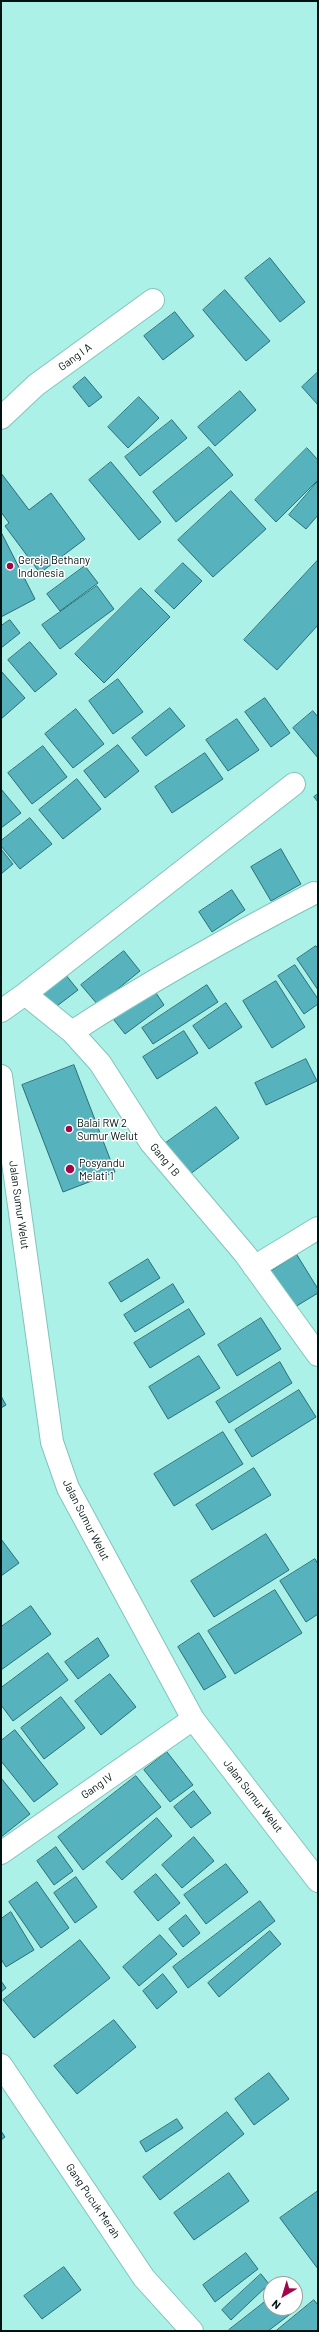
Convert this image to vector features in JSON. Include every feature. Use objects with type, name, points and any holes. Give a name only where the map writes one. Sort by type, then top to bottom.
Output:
[{"type":"street","name":"Gang I A","points":[[1,418],[36,385],[153,300]]},
{"type":"street","points":[[1,1011],[25,994],[294,784]]},
{"type":"street","points":[[72,1032],[121,1000],[314,892]]},
{"type":"street","name":"Gang 1 B","points":[[25,994],[72,1032],[100,1063],[151,1143],[254,1267],[318,1355]]},
{"type":"street","name":"Jalan Sumur Welut","points":[[1,1076],[52,1442],[68,1488],[193,1719],[318,1881]]},
{"type":"street","points":[[254,1267],[318,1228]]},
{"type":"street","name":"Gang IV","points":[[1,1853],[193,1719]]},
{"type":"street","name":"Gang Pucuk Merah","points":[[1,2064],[144,2278],[192,2331]]},
{"type":"building","points":[[270,258],[305,302],[280,322],[245,278]]},
{"type":"building","points":[[225,290],[270,341],[246,361],[203,310]]},
{"type":"building","points":[[175,312],[194,336],[163,360],[144,336]]},
{"type":"building","points":[[318,372],[318,405],[302,387]]},
{"type":"building","points":[[85,377],[102,397],[89,407],[73,387]]},
{"type":"building","points":[[240,391],[256,410],[215,446],[198,427]]},
{"type":"building","points":[[139,397],[159,418],[128,448],[108,427]]},
{"type":"building","points":[[172,420],[187,438],[140,476],[125,457]]},
{"type":"building","points":[[209,447],[233,475],[176,522],[153,492]]},
{"type":"building","points":[[307,448],[318,460],[318,480],[276,522],[255,500]]},
{"type":"building","points":[[111,462],[161,522],[139,540],[89,480]]},
{"type":"building","points":[[1,473],[29,510],[51,493],[85,539],[40,573],[5,526],[9,523],[1,512]]},
{"type":"building","points":[[318,481],[318,515],[306,529],[289,515]]},
{"type":"building","points":[[231,491],[266,529],[213,577],[178,540]]},
{"type":"building","name":"Gereja Bethany Indonesia","points":[[1,532],[35,599],[1,617]]},
{"type":"building","points":[[318,560],[318,625],[277,670],[244,640]]},
{"type":"building","points":[[183,563],[202,581],[174,609],[155,591]]},
{"type":"building","points":[[85,566],[98,583],[60,611],[47,594]]},
{"type":"building","points":[[97,586],[114,609],[60,649],[42,625]]},
{"type":"building","points":[[141,588],[170,617],[104,683],[75,654]]},
{"type":"building","points":[[10,620],[20,633],[1,648],[1,626]]},
{"type":"building","points":[[30,642],[57,674],[35,692],[8,660]]},
{"type":"building","points":[[1,671],[25,698],[1,719]]},
{"type":"building","points":[[118,679],[143,712],[113,734],[89,701]]},
{"type":"building","points":[[265,698],[290,733],[271,747],[245,712]]},
{"type":"building","points":[[170,708],[185,726],[146,756],[132,738]]},
{"type":"building","points":[[76,709],[104,744],[73,768],[45,734]]},
{"type":"building","points":[[313,711],[318,717],[318,758],[293,728]]},
{"type":"building","points":[[237,719],[259,750],[228,771],[206,740]]},
{"type":"building","points":[[118,745],[139,771],[105,798],[84,771]]},
{"type":"building","points":[[43,746],[67,777],[32,804],[8,773]]},
{"type":"building","points":[[205,753],[223,779],[172,813],[155,787]]},
{"type":"building","points":[[77,779],[101,809],[63,839],[39,810]]},
{"type":"building","points":[[1,789],[21,813],[1,828]]},
{"type":"building","points":[[318,794],[318,802],[314,797]]},
{"type":"building","points":[[30,818],[52,844],[20,869],[1,846],[1,841]]},
{"type":"building","points":[[1,849],[13,864],[1,874]]},
{"type":"building","points":[[281,849],[301,884],[271,901],[251,867]]},
{"type":"building","points":[[232,890],[245,910],[212,932],[199,912]]},
{"type":"building","points":[[316,946],[318,949],[318,990],[297,959]]},
{"type":"building","points":[[124,951],[140,971],[98,1005],[81,985]]},
{"type":"building","points":[[295,965],[318,999],[318,1004],[304,1014],[278,976]]},
{"type":"building","points":[[65,974],[78,990],[53,1009],[40,993]]},
{"type":"building","points":[[276,981],[305,1027],[272,1048],[243,1001]]},
{"type":"building","points":[[207,985],[218,1002],[153,1044],[142,1028]]},
{"type":"building","points":[[154,990],[164,1005],[125,1034],[114,1020]]},
{"type":"building","points":[[226,1003],[242,1027],[209,1049],[193,1026]]},
{"type":"building","points":[[184,1031],[198,1053],[157,1079],[143,1057]]},
{"type":"building","points":[[306,1059],[317,1081],[266,1105],[255,1083]]},
{"type":"building","name":"Balai RW 2 Sumur Welut","points":[[74,1065],[115,1172],[63,1192],[22,1085]]},
{"type":"building","points":[[216,1107],[239,1138],[186,1177],[163,1145]]},
{"type":"building","points":[[297,1255],[318,1289],[318,1293],[290,1310],[267,1274]]},
{"type":"building","points":[[148,1259],[160,1278],[121,1302],[109,1283]]},
{"type":"building","points":[[173,1284],[184,1302],[135,1332],[124,1315]]},
{"type":"building","points":[[189,1309],[205,1334],[150,1368],[134,1343]]},
{"type":"building","points":[[261,1318],[281,1349],[237,1376],[218,1345]]},
{"type":"building","points":[[199,1356],[220,1388],[168,1419],[149,1387]]},
{"type":"building","points":[[280,1362],[292,1383],[229,1423],[216,1402]]},
{"type":"building","points":[[299,1390],[316,1417],[252,1457],[235,1430]]},
{"type":"building","points":[[1,1396],[6,1405],[1,1408]]},
{"type":"building","points":[[223,1432],[243,1464],[174,1506],[154,1474]]},
{"type":"building","points":[[254,1468],[271,1495],[212,1530],[196,1505]]},
{"type":"building","points":[[266,1534],[289,1570],[214,1617],[191,1581]]},
{"type":"building","points":[[1,1539],[19,1563],[1,1576]]},
{"type":"building","points":[[315,1559],[318,1564],[318,1614],[306,1622],[280,1581]]},
{"type":"building","points":[[275,1590],[302,1633],[235,1674],[208,1631]]},
{"type":"building","points":[[31,1606],[51,1634],[1,1670],[1,1627]]},
{"type":"building","points":[[199,1633],[226,1677],[204,1690],[178,1647]]},
{"type":"building","points":[[98,1638],[109,1656],[78,1679],[65,1662]]},
{"type":"building","points":[[48,1653],[68,1680],[13,1721],[1,1705],[1,1688]]},
{"type":"building","points":[[110,1674],[136,1707],[101,1735],[75,1701]]},
{"type":"building","points":[[61,1697],[85,1728],[44,1759],[21,1728]]},
{"type":"building","points":[[15,1730],[58,1784],[34,1802],[1,1761],[1,1741]]},
{"type":"building","points":[[167,1752],[193,1785],[170,1802],[144,1770]]},
{"type":"building","points":[[136,1776],[161,1807],[83,1870],[58,1837]]},
{"type":"building","points":[[1,1778],[30,1814],[1,1837]]},
{"type":"building","points":[[194,1791],[211,1813],[191,1828],[174,1807]]},
{"type":"building","points":[[157,1818],[172,1836],[122,1880],[106,1862]]},
{"type":"building","points":[[194,1837],[214,1861],[182,1888],[162,1865]]},
{"type":"building","points":[[56,1847],[73,1871],[54,1885],[37,1861]]},
{"type":"building","points":[[226,1864],[248,1892],[206,1924],[184,1895]]},
{"type":"building","points":[[156,1874],[180,1903],[158,1921],[134,1892]]},
{"type":"building","points":[[76,1877],[97,1907],[75,1923],[54,1893]]},
{"type":"building","points":[[37,1882],[69,1928],[41,1948],[9,1902]]},
{"type":"building","points":[[260,1901],[275,1921],[188,1988],[173,1967]]},
{"type":"building","points":[[11,1912],[34,1950],[6,1967],[1,1959],[1,1919]]},
{"type":"building","points":[[186,1915],[200,1933],[183,1947],[169,1929]]},
{"type":"building","points":[[270,1931],[281,1944],[219,1997],[208,1983]]},
{"type":"building","points":[[160,1935],[177,1954],[139,1986],[123,1967]]},
{"type":"building","points":[[80,1940],[110,1978],[34,2038],[3,2000]]},
{"type":"building","points":[[163,1974],[177,1992],[157,2009],[143,1991]]},
{"type":"building","points":[[1,1981],[6,1988],[1,1992]]},
{"type":"building","points":[[114,2020],[136,2047],[77,2094],[54,2066]]},
{"type":"building","points":[[269,2073],[289,2099],[254,2125],[235,2099]]},
{"type":"building","points":[[227,2112],[244,2134],[160,2200],[143,2177]]},
{"type":"building","points":[[177,2119],[183,2128],[146,2152],[140,2142]]},
{"type":"building","points":[[1,2131],[5,2137],[1,2140]]},
{"type":"building","points":[[229,2173],[249,2201],[194,2240],[174,2213]]},
{"type":"building","points":[[318,2191],[318,2269],[280,2218]]},
{"type":"building","points":[[246,2253],[258,2269],[215,2302],[203,2285]]},
{"type":"building","points":[[64,2267],[81,2290],[42,2319],[24,2296]]},
{"type":"building","points":[[261,2274],[263,2276],[263,2290],[231,2320],[222,2310]]},
{"type":"building","points":[[314,2300],[318,2305],[318,2331],[276,2331],[294,2316],[303,2316],[303,2309]]},
{"type":"building","points":[[263,2303],[263,2316],[288,2316],[268,2331],[229,2330]]},
{"type":"place","name":"Gereja Bethany Indonesia","points":[[10,566]]},
{"type":"place","name":"Balai RW 2 Sumur Welut","points":[[69,1129]]},
{"type":"place","name":"Posyandu Melati 1","points":[[70,1169]]}]
